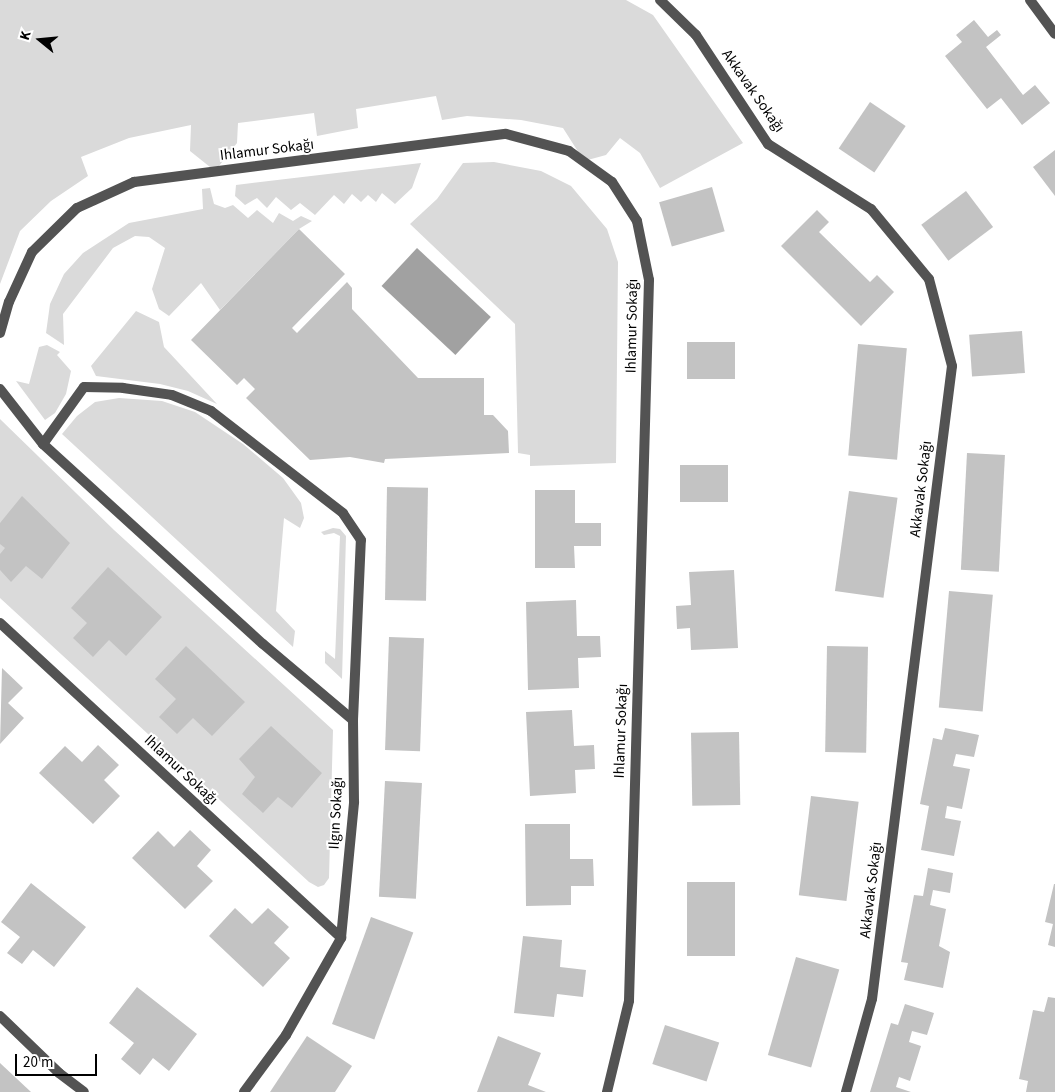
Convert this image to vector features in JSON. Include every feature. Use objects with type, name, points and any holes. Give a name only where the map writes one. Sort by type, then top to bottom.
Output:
[{"type":"street","name":"Akkavak Sokağı","points":[[660,0],[696,35],[768,144],[871,209],[930,279],[952,366],[872,999],[846,1092]]},
{"type":"street","points":[[1030,0],[1055,34]]},
{"type":"street","name":"Ihlamur Sokağı","points":[[0,333],[9,302],[32,252],[77,208],[134,182],[506,134],[569,150],[612,182],[637,221],[649,280],[629,1002],[607,1092]]},
{"type":"street","name":"Ilgın Sokağı","points":[[43,444],[84,387],[123,388],[172,395],[211,410],[343,513],[361,540],[353,720],[354,802],[341,938],[286,1035],[244,1092]]},
{"type":"street","points":[[0,390],[43,444],[263,644],[353,720]]},
{"type":"street","name":"Ihlamur Sokağı","points":[[0,623],[341,938]]},
{"type":"street","points":[[0,1016],[59,1073],[84,1092]]},
{"type":"shaded area","points":[[0,0],[626,0],[653,15],[743,143],[660,188],[640,153],[620,138],[606,155],[584,161],[563,128],[521,120],[467,116],[442,120],[436,96],[356,109],[358,128],[317,136],[314,113],[238,123],[237,143],[215,171],[190,151],[191,125],[129,138],[81,157],[88,176],[51,201],[20,231],[0,284]]},
{"type":"shaded area","points":[[494,162],[541,171],[571,186],[607,229],[618,262],[616,463],[530,466],[530,455],[518,453],[515,324],[410,224],[437,199],[463,163]]},
{"type":"shaded area","points":[[421,163],[412,188],[395,204],[382,193],[376,202],[368,195],[361,202],[352,194],[344,204],[334,195],[315,215],[300,203],[291,210],[276,197],[267,208],[257,198],[245,205],[235,196],[236,185]]},
{"type":"shaded area","points":[[210,188],[214,204],[225,208],[233,205],[248,218],[257,210],[273,223],[279,213],[293,221],[301,216],[312,221],[299,229],[220,310],[201,283],[169,316],[159,309],[152,289],[165,248],[149,237],[135,236],[113,248],[63,314],[64,345],[46,333],[50,304],[64,274],[83,253],[129,223],[203,209],[202,189]]},
{"type":"shaded area","points":[[417,248],[491,317],[455,355],[382,286]]},
{"type":"shaded area","points":[[136,311],[159,322],[164,347],[217,404],[188,391],[160,384],[96,376],[91,366]]},
{"type":"shaded area","points":[[47,345],[60,352],[57,355],[71,371],[66,394],[55,413],[45,420],[16,381],[29,384],[39,347]]},
{"type":"shaded area","points":[[119,398],[162,401],[195,412],[243,444],[283,478],[301,503],[304,518],[300,528],[284,518],[276,611],[295,631],[293,647],[62,434],[77,416],[95,402]]},
{"type":"shaded area","points":[[0,419],[114,530],[333,730],[329,878],[324,885],[318,887],[309,882],[0,598]]},
{"type":"shaded area","points":[[333,528],[340,529],[346,536],[342,679],[325,663],[325,651],[335,659],[340,536],[334,533],[324,535],[321,532]]},
{"type":"building","points":[[974,20],[988,37],[997,30],[1001,35],[986,47],[1023,95],[1035,85],[1050,103],[1022,125],[1001,98],[987,109],[945,56],[962,42],[956,35]]},
{"type":"building","points":[[870,102],[906,126],[874,172],[839,148]]},
{"type":"building","points":[[1055,150],[1055,196],[1033,167]]},
{"type":"building","points":[[712,187],[725,231],[672,246],[659,202]]},
{"type":"building","points":[[966,191],[993,227],[948,261],[921,225]]},
{"type":"building","points":[[817,210],[829,222],[819,232],[870,282],[877,275],[894,292],[861,326],[781,246]]},
{"type":"building","points":[[299,229],[345,274],[292,328],[297,333],[347,282],[352,288],[352,309],[418,378],[484,378],[484,415],[493,415],[508,431],[509,453],[385,459],[384,463],[350,457],[310,460],[246,398],[255,389],[244,378],[237,385],[191,340]]},
{"type":"building","points":[[1022,331],[1025,373],[972,377],[969,335]]},
{"type":"building","points":[[687,342],[735,342],[735,379],[687,379]]},
{"type":"building","points":[[858,344],[907,348],[897,460],[848,456]]},
{"type":"building","points":[[967,453],[1005,455],[999,572],[961,570]]},
{"type":"building","points":[[680,465],[728,465],[728,502],[680,502]]},
{"type":"building","points":[[387,487],[428,488],[426,601],[385,600]]},
{"type":"building","points":[[535,490],[575,490],[575,523],[601,523],[601,546],[574,546],[575,568],[535,568]]},
{"type":"building","points":[[849,491],[898,498],[883,598],[835,591]]},
{"type":"building","points":[[22,496],[70,543],[42,579],[26,566],[11,582],[0,570],[0,554],[5,548],[0,544],[0,523]]},
{"type":"building","points":[[108,567],[162,617],[126,656],[109,640],[93,657],[73,638],[87,623],[71,608]]},
{"type":"building","points":[[734,570],[738,648],[691,650],[690,628],[677,629],[676,606],[691,605],[689,572]]},
{"type":"building","points":[[949,591],[993,595],[983,711],[939,708]]},
{"type":"building","points":[[576,600],[577,636],[600,636],[601,657],[578,658],[579,688],[528,690],[526,602]]},
{"type":"building","points":[[389,637],[424,638],[420,751],[385,750]]},
{"type":"building","points":[[186,646],[245,702],[212,736],[193,718],[177,734],[159,717],[176,699],[155,679]]},
{"type":"building","points":[[827,646],[868,647],[866,753],[825,752]]},
{"type":"building","points":[[2,668],[23,688],[8,703],[24,718],[0,744]]},
{"type":"building","points":[[572,710],[574,746],[594,745],[595,769],[575,770],[576,793],[530,796],[526,712]]},
{"type":"building","points":[[271,726],[322,773],[292,808],[278,797],[263,813],[242,794],[255,777],[239,759]]},
{"type":"building","points":[[945,728],[979,735],[974,757],[956,754],[953,766],[970,769],[962,809],[947,806],[945,818],[961,821],[954,856],[921,850],[929,806],[920,804],[933,738],[942,740]]},
{"type":"building","points":[[739,732],[740,805],[692,806],[691,733]]},
{"type":"building","points":[[98,745],[119,765],[104,780],[120,796],[93,824],[39,773],[65,746],[82,762]]},
{"type":"building","points":[[385,781],[422,783],[416,899],[379,897]]},
{"type":"building","points":[[811,796],[859,802],[846,901],[799,895]]},
{"type":"building","points":[[525,824],[570,824],[570,859],[593,859],[594,886],[571,886],[571,905],[526,906]]},
{"type":"building","points":[[190,830],[211,850],[197,866],[213,881],[185,909],[132,858],[158,831],[174,847]]},
{"type":"building","points":[[928,868],[953,873],[950,893],[933,890],[930,905],[946,909],[939,946],[950,952],[943,988],[904,980],[908,963],[901,962],[914,895],[923,896]]},
{"type":"building","points":[[687,882],[735,882],[735,956],[687,956]]},
{"type":"building","points":[[31,883],[86,927],[54,967],[33,950],[22,964],[7,953],[20,937],[1,922]]},
{"type":"building","points":[[1054,884],[1055,947],[1048,945],[1053,924],[1045,922]]},
{"type":"building","points":[[235,908],[252,924],[268,908],[289,927],[274,943],[290,958],[263,987],[209,936]]},
{"type":"building","points":[[371,917],[413,932],[374,1040],[332,1024]]},
{"type":"building","points":[[523,936],[562,940],[560,967],[586,970],[583,997],[557,994],[554,1017],[514,1013]]},
{"type":"building","points":[[796,957],[839,969],[811,1067],[768,1055]]},
{"type":"building","points":[[137,987],[197,1034],[169,1071],[153,1058],[140,1075],[121,1059],[134,1043],[109,1023]]},
{"type":"building","points":[[1048,997],[1055,998],[1055,1092],[1026,1092],[1028,1081],[1019,1079],[1033,1010],[1044,1012]]},
{"type":"building","points":[[905,1004],[934,1013],[927,1035],[912,1031],[909,1042],[921,1046],[910,1081],[899,1077],[896,1087],[911,1092],[870,1092],[891,1023],[898,1025]]},
{"type":"building","points":[[665,1025],[719,1043],[707,1082],[652,1064]]},
{"type":"building","points":[[307,1036],[352,1066],[335,1092],[270,1092]]},
{"type":"building","points":[[498,1036],[541,1053],[528,1085],[546,1092],[477,1092]]},
{"type":"building","points":[[0,1063],[31,1092],[0,1092]]}]
